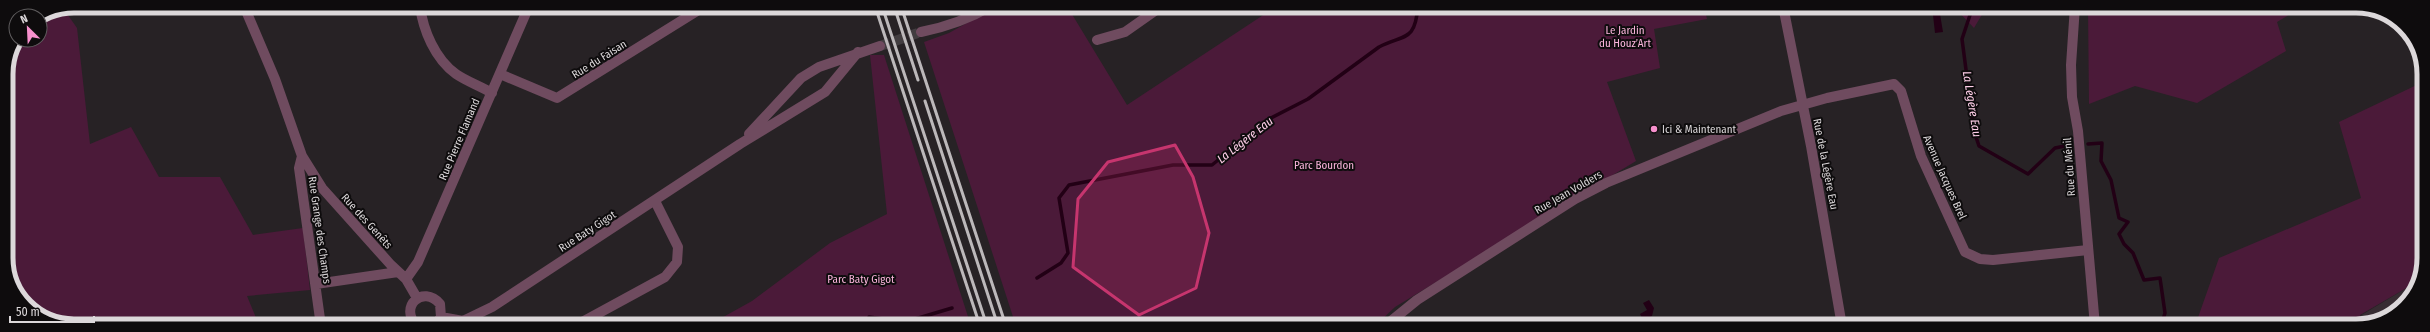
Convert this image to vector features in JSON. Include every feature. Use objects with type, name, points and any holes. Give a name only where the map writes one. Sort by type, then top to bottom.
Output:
[{"type":"street","name":"Rue Grange des Champs","points":[[247,13],[275,79],[302,156],[299,168],[320,319]]},
{"type":"street","points":[[421,13],[422,20],[433,49],[455,73],[492,93]]},
{"type":"street","name":"Rue Pierre Flamand","points":[[402,275],[418,262],[526,13]]},
{"type":"street","name":"Rue du Faisan","points":[[500,74],[557,98],[694,13]]},
{"type":"street","points":[[921,32],[944,27],[979,13]]},
{"type":"street","points":[[1097,40],[1125,32],[1152,13]]},
{"type":"street","name":"Rue de la Légère Eau","points":[[1784,13],[1841,319]]},
{"type":"street","name":"Rue du Ménil","points":[[2075,13],[2071,65],[2072,97],[2078,131],[2094,319]]},
{"type":"street","name":"Rue Baty Gigot","points":[[740,144],[801,78],[819,67],[858,52],[880,46]]},
{"type":"street","name":"Rue Baty Gigot","points":[[467,319],[492,307],[740,144],[825,92],[858,52]]},
{"type":"street","name":"Avenue Jacques Brel","points":[[1802,105],[1894,84],[1901,91],[1921,156],[1965,252],[1971,257],[1994,260],[2088,250]]},
{"type":"street","name":"Rue Jean Volders","points":[[1394,319],[1417,300],[1575,199],[1606,183],[1713,138],[1781,111],[1802,105]]},
{"type":"street","name":"Rue des Genêts","points":[[302,156],[322,188],[402,275],[417,298]]},
{"type":"street","points":[[588,319],[665,277],[678,262],[678,247],[655,200]]},
{"type":"street","points":[[316,284],[402,275]]},
{"type":"street","points":[[413,319],[410,315],[410,309],[417,298],[430,296],[436,299],[440,304],[441,317]]},
{"type":"street","name":"Rue Baty Gigot","points":[[441,317],[452,319]]},
{"type":"highlighted area","points":[[1175,145],[1193,177],[1209,233],[1196,288],[1139,315],[1073,267],[1078,199],[1108,162]]},
{"type":"shaded area","points":[[1940,14],[1943,32],[1935,33],[1933,15]]},
{"type":"shaded area","points":[[2411,286],[2396,304],[2386,311],[2368,318],[2361,319],[2360,316]]},
{"type":"shaded area","points":[[1649,300],[1654,308],[1652,316],[1645,319],[1642,319],[1640,314],[1647,310],[1643,303]]},
{"type":"green space","name":"Parc Bourdon","points":[[985,13],[1071,13],[1127,105],[1266,13],[1706,13],[1707,19],[1654,29],[1660,68],[1607,82],[1636,161],[1395,307],[1382,319],[1014,319],[924,42],[949,33]]},
{"type":"green space","points":[[1960,13],[1983,13],[1974,28]]},
{"type":"green space","points":[[2088,13],[2292,13],[2277,22],[2286,51],[2197,103],[2135,86],[2089,104]]},
{"type":"green space","points":[[67,14],[77,28],[90,144],[131,127],[159,177],[220,177],[253,235],[303,228],[310,290],[247,296],[257,319],[74,319],[58,317],[47,313],[37,306],[21,288],[14,270],[13,258],[13,74],[14,62],[19,48],[48,48],[48,19]]},
{"type":"green space","name":"Parc Baty Gigot","points":[[870,55],[884,55],[969,319],[720,319],[752,301],[830,243],[887,214]]},
{"type":"green space","points":[[2417,85],[2417,258],[2415,274],[2411,286],[2360,315],[2361,319],[2197,319],[2219,258],[2361,198],[2339,122]]},
{"type":"green space","points":[[2386,311],[2368,318],[2366,316]]},
{"type":"waterway","name":"La Légère Eau","points":[[1037,278],[1061,263],[1068,253],[1059,198],[1069,185],[1173,165],[1212,165],[1267,120],[1308,99],[1379,47],[1407,35],[1414,26],[1417,13]]},
{"type":"waterway","name":"La Légère Eau","points":[[1971,13],[1962,39],[1974,131],[1979,146],[2028,174],[2055,148],[2065,146]]},
{"type":"waterway","name":"La Légère Eau","points":[[2088,144],[2102,143],[2101,161],[2111,180],[2119,218],[2128,222],[2119,234],[2124,244],[2133,253],[2144,280],[2160,278],[2165,313],[2163,319]]},
{"type":"waterway","name":"La Légère Eau","points":[[915,319],[952,308]]},
{"type":"waterway","name":"La Légère Eau","points":[[869,317],[883,319]]},
{"type":"tunnel","points":[[880,46],[921,32]]},
{"type":"railway","points":[[877,13],[978,319]]},
{"type":"railway","points":[[884,13],[985,319]]},
{"type":"railway","points":[[896,13],[918,80]]},
{"type":"railway","points":[[903,13],[1004,319]]},
{"type":"railway","points":[[925,101],[996,319]]},
{"type":"place","name":"Ici & Maintenant","points":[[1654,129]]},
{"type":"park label","name":"Le Jardin du Houz’Art","points":[[1625,36]]}]
